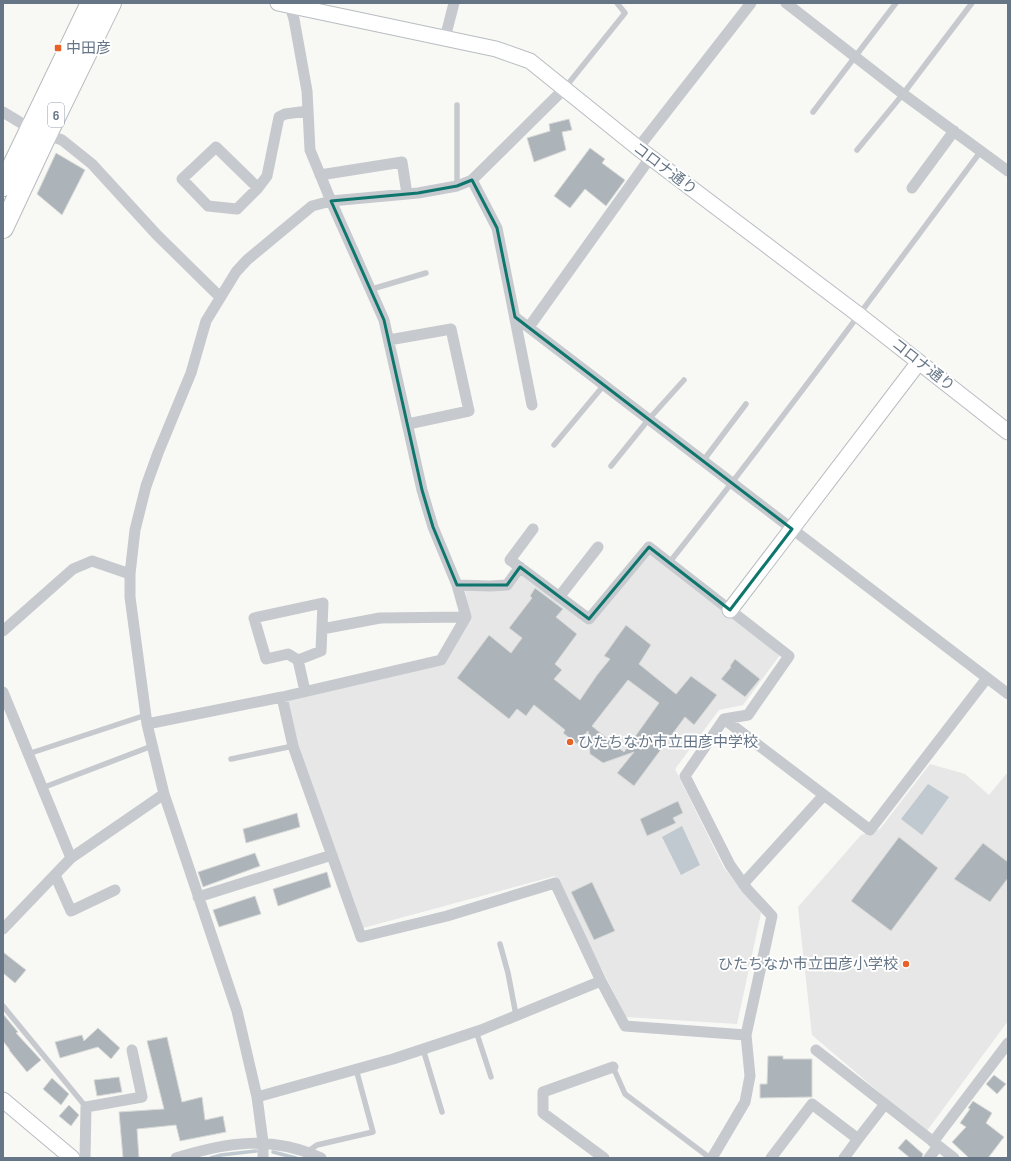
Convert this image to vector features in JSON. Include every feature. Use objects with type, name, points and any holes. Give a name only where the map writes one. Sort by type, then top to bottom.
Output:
[{"type":"highway","name":"6","points":[[3,228],[39,131],[91,3]]},
{"type":"highway","name":"6","points":[[3,186],[39,131],[112,3]]},
{"type":"street","points":[[445,38],[454,3]]},
{"type":"street","points":[[638,148],[751,3]]},
{"type":"street","points":[[786,3],[903,94],[1008,171]]},
{"type":"street","points":[[147,719],[282,697],[441,660],[466,617],[457,585],[432,527],[422,490],[384,320],[310,150],[308,91],[294,19],[286,4]]},
{"type":"street","name":"コロナ通り","points":[[286,4],[496,49],[530,60],[650,158],[859,315],[1008,432]]},
{"type":"street","points":[[263,1158],[263,1142],[257,1097],[237,1011],[164,794],[147,719],[133,630],[130,597],[130,574],[135,530],[146,486],[191,373],[206,322],[220,296],[236,272],[247,260],[312,206],[331,201],[407,194],[457,186],[472,180],[564,89]]},
{"type":"street","points":[[258,188],[216,147],[182,179],[208,206],[237,209],[258,188],[266,176],[279,117],[285,114],[308,111]]},
{"type":"street","points":[[3,112],[39,131],[62,140],[92,164],[157,235],[220,296]]},
{"type":"street","points":[[912,188],[954,131]]},
{"type":"street","points":[[529,328],[650,158]]},
{"type":"street","points":[[320,174],[402,162],[407,194]]},
{"type":"street","points":[[472,180],[497,228],[532,405]]},
{"type":"street","points":[[515,317],[1008,694]]},
{"type":"street","points":[[389,340],[451,329],[469,411],[408,424]]},
{"type":"street","points":[[730,610],[919,362]]},
{"type":"street","points":[[533,529],[510,560],[589,619],[649,547],[789,656],[748,715],[724,719],[684,776],[730,866],[743,884],[772,916],[746,1035],[750,1076],[745,1102],[711,1158]]},
{"type":"street","points":[[559,597],[598,547]]},
{"type":"street","points":[[3,631],[73,568],[92,560],[130,574]]},
{"type":"street","points":[[457,585],[507,586],[520,567]]},
{"type":"street","points":[[298,660],[321,651],[323,603],[254,618],[266,659],[288,654],[298,660],[305,691]]},
{"type":"street","points":[[322,629],[380,618],[466,617]]},
{"type":"street","points":[[724,719],[870,830],[987,678]]},
{"type":"street","points":[[3,692],[71,858]]},
{"type":"street","points":[[282,697],[293,746],[361,937],[447,916],[555,883],[624,1026],[746,1035]]},
{"type":"street","points":[[3,929],[71,858],[164,794]]},
{"type":"street","points":[[743,884],[824,795]]},
{"type":"street","points":[[198,897],[332,855]]},
{"type":"street","points":[[55,875],[71,911],[115,890]]},
{"type":"street","points":[[257,1097],[393,1059],[423,1049],[476,1031],[601,981]]},
{"type":"street","points":[[929,1158],[936,1144],[1008,1043]]},
{"type":"street","points":[[85,1158],[86,1107],[142,1097],[132,1050]]},
{"type":"street","points":[[816,1050],[954,1158]]},
{"type":"street","points":[[604,1158],[543,1113],[543,1092],[614,1067]]},
{"type":"street","points":[[3,1100],[72,1158]]},
{"type":"street","points":[[771,1158],[812,1104],[858,1139]]},
{"type":"street","points":[[844,1158],[885,1104]]},
{"type":"street","points":[[176,1158],[232,1144],[263,1142],[287,1146],[321,1158]]},
{"type":"lane","points":[[564,89],[625,13],[617,3]]},
{"type":"lane","points":[[813,112],[896,3]]},
{"type":"lane","points":[[857,150],[903,94],[972,3]]},
{"type":"lane","points":[[457,105],[457,186]]},
{"type":"lane","points":[[669,563],[732,483],[981,151]]},
{"type":"lane","points":[[372,290],[426,273]]},
{"type":"lane","points":[[611,466],[649,419],[684,380]]},
{"type":"lane","points":[[554,445],[604,385]]},
{"type":"lane","points":[[703,461],[746,404]]},
{"type":"lane","points":[[28,754],[147,719]]},
{"type":"lane","points":[[42,788],[152,746]]},
{"type":"lane","points":[[231,759],[293,746]]},
{"type":"lane","points":[[500,944],[508,973],[516,1015]]},
{"type":"lane","points":[[3,1006],[86,1107]]},
{"type":"lane","points":[[476,1031],[491,1077]]},
{"type":"lane","points":[[423,1049],[442,1112]]},
{"type":"lane","points":[[614,1067],[625,1094],[711,1158]]},
{"type":"lane","points":[[307,1152],[317,1145],[373,1132],[356,1069]]},
{"type":"highlighted area","points":[[472,180],[497,228],[515,317],[792,529],[730,610],[649,547],[589,619],[520,567],[507,585],[457,585],[433,527],[422,490],[384,320],[331,201],[418,193],[457,186]]},
{"type":"shaded area","name":"ひたちなか市立田彦中学校","points":[[648,552],[780,655],[743,705],[719,710],[675,769],[724,868],[761,913],[737,1024],[626,1017],[555,876],[363,928],[296,746],[286,699],[443,663],[470,620],[465,589],[505,590],[518,576],[525,575],[589,625]]},
{"type":"shaded area","name":"ひたちなか市立田彦小学校","points":[[930,764],[965,774],[989,795],[1008,772],[1008,1021],[926,1132],[812,1035],[798,907],[861,835],[880,829]]},
{"type":"shaded area","points":[[928,784],[949,797],[922,835],[901,819]]},
{"type":"shaded area","points":[[682,826],[700,865],[681,875],[662,837]]},
{"type":"building","points":[[569,119],[572,130],[562,132],[566,150],[534,162],[527,138],[550,131],[549,124]]},
{"type":"building","points":[[590,148],[605,159],[602,163],[625,180],[606,206],[585,189],[570,208],[554,196]]},
{"type":"building","points":[[56,153],[85,170],[62,215],[37,194]]},
{"type":"building","points":[[535,588],[563,609],[556,617],[577,634],[555,664],[562,670],[554,679],[580,700],[610,659],[604,656],[626,625],[651,645],[639,664],[676,694],[691,676],[717,695],[694,725],[685,717],[634,786],[617,773],[634,752],[603,763],[590,754],[588,731],[577,744],[563,733],[565,730],[534,705],[526,716],[517,709],[509,719],[457,678],[489,635],[511,653],[522,638],[509,628],[532,598],[530,596]],"holes":[[[628,680],[659,703],[624,752],[592,726]]]},
{"type":"building","points":[[735,659],[760,679],[745,697],[721,679],[731,667],[730,666]]},
{"type":"building","points":[[678,801],[683,813],[673,818],[676,823],[647,836],[640,819]]},
{"type":"building","points":[[297,813],[300,827],[246,843],[243,829]]},
{"type":"building","points":[[899,837],[938,868],[891,931],[851,901]]},
{"type":"building","points":[[983,843],[1008,862],[1008,878],[990,902],[954,879]]},
{"type":"building","points":[[255,853],[260,866],[203,887],[198,872]]},
{"type":"building","points":[[327,872],[331,887],[278,906],[273,889]]},
{"type":"building","points":[[592,882],[615,931],[594,940],[571,892]]},
{"type":"building","points":[[255,896],[261,914],[219,927],[213,910]]},
{"type":"building","points":[[3,952],[26,970],[15,983],[3,973]]},
{"type":"building","points":[[3,1014],[18,1032],[16,1033],[41,1060],[27,1072],[3,1041]]},
{"type":"building","points":[[98,1028],[120,1048],[111,1059],[98,1047],[60,1058],[55,1042],[82,1035],[84,1041]]},
{"type":"building","points":[[167,1037],[182,1102],[202,1097],[205,1120],[223,1116],[226,1132],[180,1141],[176,1125],[137,1129],[139,1158],[123,1158],[119,1112],[164,1109],[147,1041]]},
{"type":"building","points":[[768,1056],[783,1056],[783,1059],[812,1059],[812,1097],[760,1098],[760,1084],[767,1084]]},
{"type":"building","points":[[994,1075],[1006,1084],[997,1094],[986,1084]]},
{"type":"building","points":[[119,1077],[122,1092],[97,1096],[94,1080]]},
{"type":"building","points":[[52,1078],[69,1094],[61,1105],[43,1089]]},
{"type":"building","points":[[973,1101],[992,1113],[986,1123],[1004,1137],[988,1158],[969,1158],[952,1142],[966,1127],[960,1123],[970,1109],[968,1108]]},
{"type":"building","points":[[69,1105],[79,1115],[71,1126],[59,1116]]},
{"type":"building","points":[[906,1139],[923,1154],[922,1158],[910,1158],[898,1148]]},
{"type":"waterway","points":[[211,1158],[221,1155],[256,1151]]},
{"type":"waterway","points":[[273,1152],[296,1158]]},
{"type":"place","name":"中田彦","points":[[58,48]]},
{"type":"place","name":"ひたちなか市立田彦中学校","points":[[570,742]]},
{"type":"place","name":"ひたちなか市立田彦小学校","points":[[906,964]]}]
